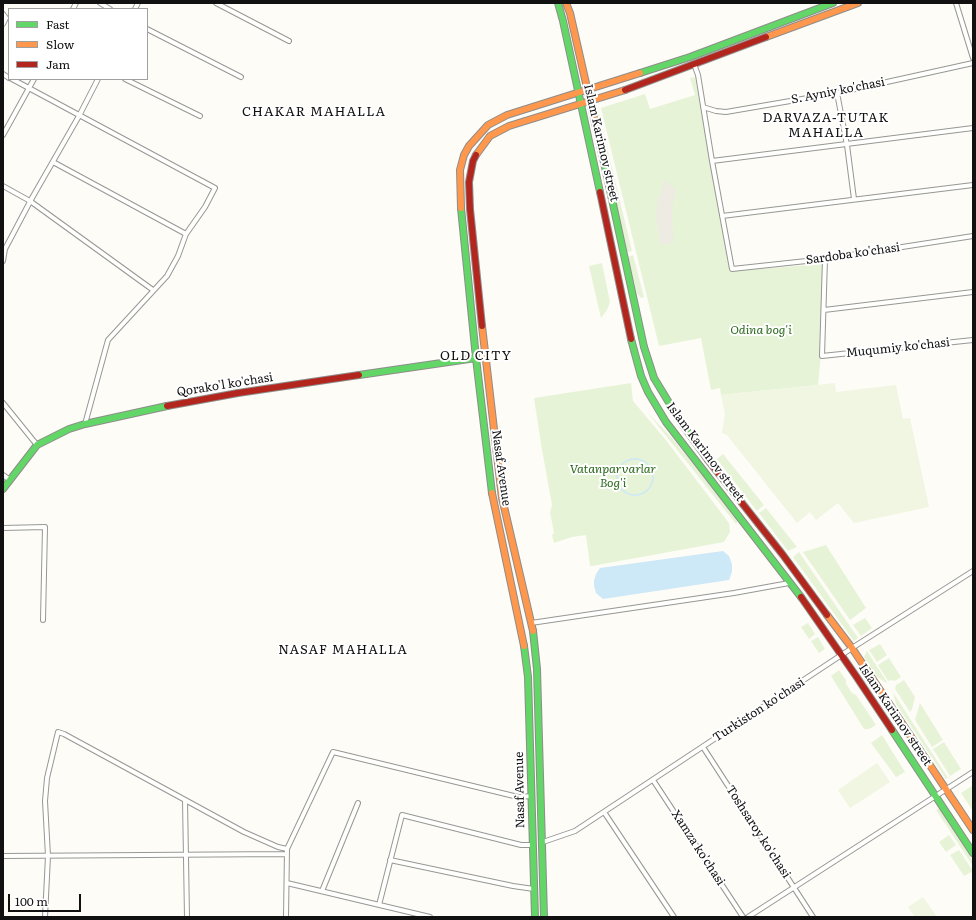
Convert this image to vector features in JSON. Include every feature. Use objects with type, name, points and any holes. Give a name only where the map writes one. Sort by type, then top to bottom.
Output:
[{"type":"main road","name":"Islam Karimov street","points":[[558,3],[612,245],[635,357],[648,392],[666,422],[809,608],[842,655],[973,853]]},
{"type":"main road","name":"Islam Karimov street","points":[[566,3],[570,13],[590,100],[649,365],[654,378],[682,424],[783,555],[852,648],[973,830]]},
{"type":"main road","name":"Nasaf Avenue","points":[[535,917],[528,677],[523,635],[491,487],[461,209],[460,170],[464,155],[474,139],[488,125],[497,120],[690,57],[833,3]]},
{"type":"main road","name":"Nasaf Avenue","points":[[544,917],[537,669],[533,631],[502,498],[485,356],[474,244],[469,182],[473,161],[484,142],[498,131],[508,126],[628,88],[858,3]]},
{"type":"main road","points":[[763,30],[765,38]]},
{"type":"main road","points":[[465,245],[474,244]]},
{"type":"main road","name":"Qorako'l ko'chasi","points":[[3,489],[37,445],[70,429],[85,424],[169,405],[238,393],[476,358]]},
{"type":"main road","points":[[706,474],[714,467]]},
{"type":"street","points":[[216,3],[290,41]]},
{"type":"street","points":[[956,3],[973,54]]},
{"type":"street","points":[[3,14],[6,18],[3,24]]},
{"type":"street","points":[[148,30],[241,77]]},
{"type":"street","name":"S. Ayniy ko'chasi","points":[[703,107],[726,112],[837,93],[973,62]]},
{"type":"street","points":[[694,64],[698,75],[722,216],[973,185]]},
{"type":"street","points":[[14,80],[215,188],[205,207],[186,234],[178,256],[167,276],[108,340],[85,424]]},
{"type":"street","points":[[3,135],[34,80]]},
{"type":"street","points":[[3,261],[5,249],[30,201],[79,116],[97,80]]},
{"type":"street","points":[[127,80],[200,116]]},
{"type":"street","points":[[837,93],[847,145],[854,199]]},
{"type":"street","points":[[712,162],[973,128]]},
{"type":"street","points":[[52,162],[186,234]]},
{"type":"street","points":[[3,186],[30,201],[153,290]]},
{"type":"street","name":"Sardoba ko'chasi","points":[[722,216],[732,269],[825,259],[973,236]]},
{"type":"street","points":[[825,259],[824,310],[973,292]]},
{"type":"street","name":"Muqumiy ko'chasi","points":[[824,310],[822,356],[973,340]]},
{"type":"street","points":[[476,358],[485,356]]},
{"type":"street","points":[[3,403],[37,445]]},
{"type":"street","points":[[3,475],[10,480]]},
{"type":"street","points":[[3,528],[45,527],[42,620]]},
{"type":"street","name":"Turkiston ko'chasi","points":[[543,842],[575,831],[852,648],[973,571]]},
{"type":"street","points":[[531,623],[734,593],[790,583]]},
{"type":"street","points":[[45,917],[48,856],[46,801],[47,778],[58,732],[244,832],[278,847],[287,849]]},
{"type":"street","name":"Toshsaroy ko'chasi","points":[[703,747],[813,917]]},
{"type":"street","points":[[286,917],[287,849],[333,752],[518,797],[532,796]]},
{"type":"street","points":[[748,917],[973,772]]},
{"type":"street","name":"Xamza ko'chasi","points":[[653,780],[743,917]]},
{"type":"street","points":[[186,800],[186,917]]},
{"type":"street","points":[[322,891],[358,803]]},
{"type":"street","points":[[604,812],[674,917]]},
{"type":"street","points":[[379,905],[402,815],[521,845],[533,844]]},
{"type":"street","points":[[3,856],[286,854]]},
{"type":"street","points":[[390,860],[513,886],[534,889]]},
{"type":"street","points":[[287,883],[430,917]]},
{"type":"green space","name":"Odina bog'i","points":[[695,77],[730,271],[823,264],[821,354],[818,385],[721,395],[720,388],[711,390],[701,338],[659,346],[601,108],[645,94],[650,109],[695,95],[690,78]]},
{"type":"green space","points":[[596,110],[598,110],[632,251],[627,252]]},
{"type":"green space","points":[[633,255],[644,297],[641,298],[637,293],[628,257]]},
{"type":"green space","points":[[602,263],[610,302],[607,310],[601,318],[589,266]]},
{"type":"green space","name":"Vatanparvarlar Bog'i","points":[[631,383],[633,401],[665,439],[729,523],[730,532],[724,542],[590,566],[586,535],[572,537],[554,543],[552,535],[554,533],[550,512],[552,505],[534,398]]},
{"type":"green space","points":[[835,383],[836,392],[896,385],[903,419],[910,418],[929,507],[854,523],[838,503],[816,520],[810,512],[797,523],[727,435],[722,433],[725,414],[721,395]]},
{"type":"green space","points":[[647,412],[673,439],[737,519],[736,524]]},
{"type":"green space","points":[[723,454],[764,505],[757,511],[717,459]]},
{"type":"green space","points":[[766,508],[797,547],[788,551],[759,513]]},
{"type":"green space","points":[[826,545],[866,608],[850,620],[803,552]]},
{"type":"green space","points":[[799,552],[858,638],[854,641],[793,557]]},
{"type":"green space","points":[[865,618],[872,628],[861,636],[853,625]]},
{"type":"green space","points":[[808,623],[815,634],[809,639],[801,627]]},
{"type":"green space","points":[[818,637],[825,649],[819,653],[811,641]]},
{"type":"green space","points":[[880,644],[887,655],[877,662],[869,650]]},
{"type":"green space","points":[[867,651],[887,682],[886,683],[876,676],[864,657]]},
{"type":"green space","points":[[889,658],[901,677],[895,681],[888,681],[878,665]]},
{"type":"green space","points":[[839,670],[852,693],[856,695],[876,725],[869,729],[864,729],[831,676]]},
{"type":"green space","points":[[904,680],[915,697],[910,712],[895,689],[896,685]]},
{"type":"green space","points":[[893,692],[948,778],[946,779],[896,704]]},
{"type":"green space","points":[[920,703],[943,740],[932,747],[915,720]]},
{"type":"green space","points":[[882,735],[905,772],[896,777],[871,743]]},
{"type":"green space","points":[[944,742],[961,769],[950,776],[933,749]]},
{"type":"green space","points":[[877,763],[890,782],[850,808],[838,790]]},
{"type":"green space","points":[[972,786],[973,788],[973,811],[961,793]]},
{"type":"green space","points":[[939,808],[973,860],[973,866],[936,810]]},
{"type":"green space","points":[[949,835],[956,845],[946,852],[939,842]]},
{"type":"green space","points":[[959,850],[973,871],[964,876],[950,855]]},
{"type":"green space","points":[[923,897],[937,917],[915,917],[908,907]]},
{"type":"shaded area","points":[[665,180],[676,190],[672,214],[674,242],[661,245],[656,215],[658,200]]},
{"type":"water","points":[[723,551],[729,556],[732,564],[732,572],[729,580],[603,599],[596,593],[594,581],[600,568]]},
{"type":"waterway","points":[[632,459],[638,459],[648,464],[653,477],[648,490],[638,495],[632,495],[622,490],[617,480],[617,474],[622,464],[632,459]]},
{"type":"traffic: fast","points":[[558,3],[600,192]]},
{"type":"traffic: fast","points":[[640,73],[690,57],[833,3]]},
{"type":"traffic: fast","points":[[603,158],[644,347],[654,378],[682,424],[708,460]]},
{"type":"traffic: fast","points":[[461,208],[476,358],[492,493]]},
{"type":"traffic: fast","points":[[631,339],[641,376],[648,392],[666,422],[801,597]]},
{"type":"traffic: fast","points":[[359,375],[476,358]]},
{"type":"traffic: fast","points":[[3,489],[37,445],[69,429],[85,424],[167,406]]},
{"type":"traffic: fast","points":[[533,631],[537,669],[544,917]]},
{"type":"traffic: fast","points":[[524,646],[528,677],[535,917]]},
{"type":"traffic: fast","points":[[892,730],[973,853]]},
{"type":"traffic: slow","points":[[566,3],[570,13],[603,158]]},
{"type":"traffic: slow","points":[[766,37],[858,3]]},
{"type":"traffic: slow","points":[[461,208],[460,170],[464,155],[469,146],[488,125],[507,115],[640,73]]},
{"type":"traffic: slow","points":[[476,155],[490,136],[509,126],[625,90]]},
{"type":"traffic: slow","points":[[482,326],[502,498],[533,631]]},
{"type":"traffic: slow","points":[[492,493],[524,646]]},
{"type":"traffic: slow","points":[[827,615],[852,648],[973,830]]},
{"type":"traffic: jam","points":[[625,90],[766,37]]},
{"type":"traffic: jam","points":[[476,155],[473,161],[469,182],[470,209],[482,326]]},
{"type":"traffic: jam","points":[[600,192],[631,339]]},
{"type":"traffic: jam","points":[[167,406],[238,393],[359,375]]},
{"type":"traffic: jam","points":[[708,460],[783,555],[827,615]]},
{"type":"traffic: jam","points":[[801,597],[892,730]]},
{"type":"district","name":"CHAKAR MAHALLA","points":[[314,112]]},
{"type":"district","name":"DARVAZA-TUTAK MAHALLA","points":[[826,126]]},
{"type":"district","name":"OLD CITY","points":[[476,356]]},
{"type":"district","name":"NASAF MAHALLA","points":[[343,650]]}]
